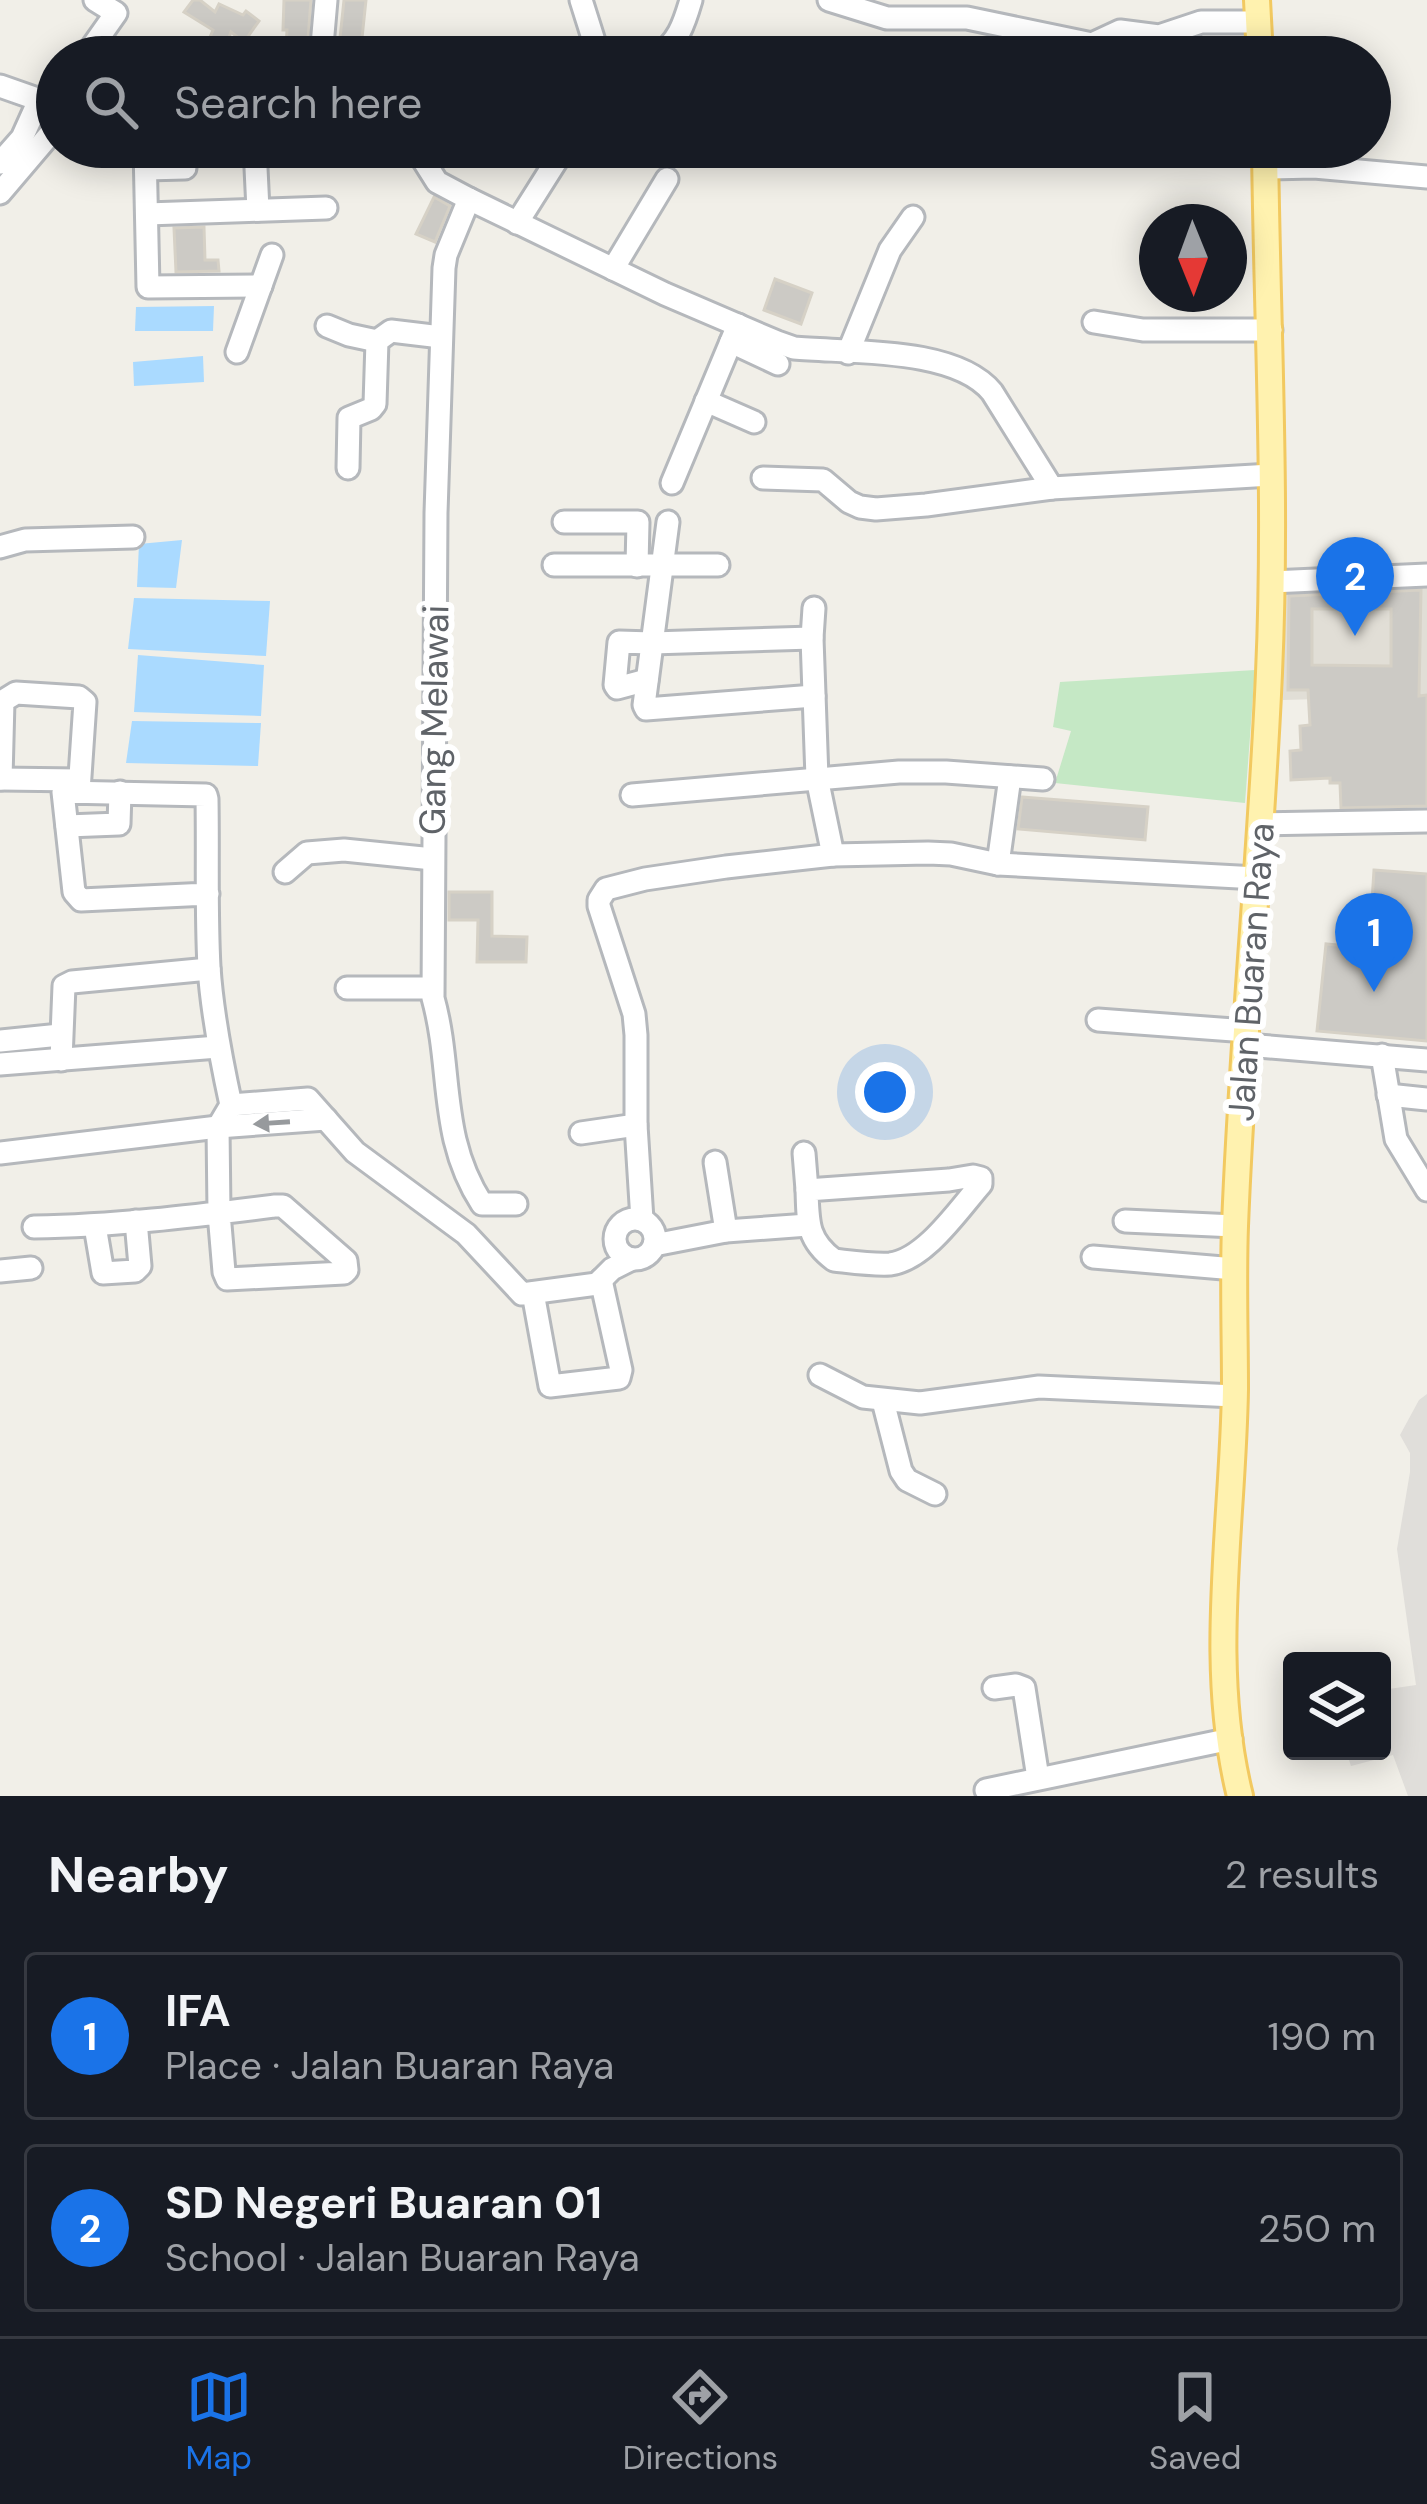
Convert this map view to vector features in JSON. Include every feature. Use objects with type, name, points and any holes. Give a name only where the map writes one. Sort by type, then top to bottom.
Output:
[{"type":"main road","name":"Jalan Buaran Raya","points":[[1240,1796],[1226,1705],[1225,1622],[1235,1226],[1269,673],[1271,329],[1266,168]]},
{"type":"street","points":[[95,0],[116,13],[100,36]]},
{"type":"street","points":[[323,36],[326,0]]},
{"type":"street","points":[[581,0],[592,36]]},
{"type":"street","points":[[678,36],[691,0]]},
{"type":"street","points":[[830,0],[887,18],[967,17],[1056,36]]},
{"type":"street","points":[[1110,36],[1120,31],[1159,36],[1258,11]]},
{"type":"street","points":[[0,86],[36,100]]},
{"type":"street","points":[[0,163],[36,124]]},
{"type":"street","points":[[0,193],[36,134]]},
{"type":"street","points":[[145,168],[148,287],[261,286]]},
{"type":"street","points":[[256,168],[258,210]]},
{"type":"street","points":[[428,168],[437,182],[469,200],[613,269],[734,334],[778,364]]},
{"type":"street","points":[[517,223],[552,168]]},
{"type":"street","points":[[1324,168],[1427,177]]},
{"type":"street","points":[[613,269],[668,178]]},
{"type":"street","name":"Gang Melawai","points":[[469,200],[446,256],[441,337],[432,988],[449,1121],[458,1150],[482,1204],[515,1204]]},
{"type":"street","points":[[147,214],[326,208]]},
{"type":"street","points":[[848,353],[890,250],[913,218]]},
{"type":"street","points":[[237,352],[272,254]]},
{"type":"street","points":[[1094,322],[1143,330],[1271,329]]},
{"type":"street","points":[[327,326],[377,340],[391,331],[441,337]]},
{"type":"street","points":[[734,334],[794,348],[926,359],[968,373],[984,382],[1052,488]]},
{"type":"street","points":[[672,483],[734,334]]},
{"type":"street","points":[[348,468],[349,418],[375,404],[377,340]]},
{"type":"street","points":[[706,401],[754,422]]},
{"type":"street","points":[[764,478],[823,480],[849,502],[877,509],[1052,488],[1271,475]]},
{"type":"street","points":[[564,522],[638,522],[637,566]]},
{"type":"street","points":[[668,522],[644,704],[650,711],[814,696]]},
{"type":"street","points":[[0,547],[25,540],[133,537]]},
{"type":"street","points":[[554,565],[718,565]]},
{"type":"street","points":[[1271,582],[1427,575]]},
{"type":"street","points":[[814,608],[817,778],[832,855]]},
{"type":"street","points":[[647,680],[617,688],[618,643],[812,638]]},
{"type":"street","points":[[34,1227],[95,1226],[136,1221],[218,1213],[283,1206],[346,1262],[347,1270],[226,1279],[218,1213],[218,1127],[231,1105],[209,969],[206,795],[120,791],[0,779],[3,701],[16,694],[84,700],[80,786]]},
{"type":"street","points":[[632,795],[899,772],[1043,779]]},
{"type":"street","points":[[998,863],[1010,777]]},
{"type":"street","points":[[80,786],[62,794],[74,892],[81,900],[208,894]]},
{"type":"street","points":[[67,826],[119,824],[120,791]]},
{"type":"street","points":[[1260,824],[1427,821]]},
{"type":"street","points":[[284,872],[307,853],[344,850],[433,860]]},
{"type":"street","points":[[231,1105],[312,1101],[365,1161],[466,1234],[522,1294],[597,1284],[612,1269],[646,1256],[654,1245],[654,1231],[642,1220],[637,1035],[599,906],[606,889],[645,879],[832,855],[951,854],[998,863],[1257,878]]},
{"type":"street","points":[[61,1060],[64,986],[209,969]]},
{"type":"street","points":[[347,988],[432,988]]},
{"type":"street","points":[[1098,1020],[1427,1060]]},
{"type":"street","points":[[0,1041],[60,1034]]},
{"type":"street","points":[[0,1064],[218,1047]]},
{"type":"street","points":[[1382,1054],[1396,1139],[1427,1190]]},
{"type":"street","points":[[1388,1095],[1427,1100]]},
{"type":"street","points":[[0,1153],[326,1119]]},
{"type":"street","points":[[581,1133],[636,1125]]},
{"type":"street","points":[[804,1153],[808,1225],[829,1258],[890,1264],[914,1256],[982,1181],[973,1176],[807,1190]]},
{"type":"street","points":[[716,1162],[726,1232]]},
{"type":"street","points":[[949,1180],[952,1217]]},
{"type":"street","points":[[632,1259],[616,1247],[615,1233],[624,1222],[642,1220]]},
{"type":"street","points":[[1125,1220],[1235,1226]]},
{"type":"street","points":[[95,1226],[103,1273],[135,1270],[140,1266],[136,1221]]},
{"type":"street","points":[[654,1245],[726,1232],[808,1225]]},
{"type":"street","points":[[1093,1257],[1235,1269]]},
{"type":"street","points":[[0,1271],[32,1268]]},
{"type":"street","points":[[532,1293],[550,1386],[619,1378],[601,1280]]},
{"type":"street","points":[[820,1375],[863,1397],[883,1401],[930,1403],[1039,1387],[1234,1396]]},
{"type":"street","points":[[883,1401],[901,1472],[935,1494]]},
{"type":"street","points":[[994,1688],[1016,1684],[1024,1688],[1038,1778]]},
{"type":"street","points":[[986,1790],[1231,1739]]},
{"type":"shaded area","points":[[1427,574],[1427,696],[1283,700],[1284,576]]},
{"type":"shaded area","points":[[1427,1394],[1427,1796],[1408,1796],[1391,1756],[1391,1689],[1416,1685],[1397,1549],[1410,1472],[1410,1453],[1400,1435]]},
{"type":"green space","points":[[1255,670],[1245,803],[1055,783],[1071,731],[1053,727],[1060,682]]},
{"type":"water","points":[[214,306],[213,331],[135,331],[136,307]]},
{"type":"water","points":[[203,356],[204,382],[134,386],[133,362]]},
{"type":"water","points":[[182,540],[176,588],[137,587],[139,544]]},
{"type":"water","points":[[134,598],[270,601],[266,656],[128,649]]},
{"type":"water","points":[[138,655],[264,665],[261,716],[134,712]]},
{"type":"water","points":[[132,721],[261,723],[258,766],[126,763]]},
{"type":"building","points":[[193,0],[200,0],[215,12],[219,4],[243,15],[246,11],[259,21],[248,36],[231,32],[230,36],[210,36],[213,30],[184,12]]},
{"type":"building","points":[[284,0],[311,0],[308,36],[287,36]]},
{"type":"building","points":[[344,0],[366,0],[362,36],[340,36]]},
{"type":"building","points":[[434,197],[450,206],[435,242],[416,234]]},
{"type":"building","points":[[204,227],[205,260],[218,260],[219,271],[176,272],[174,228]]},
{"type":"building","points":[[775,279],[812,293],[801,324],[764,310]]},
{"type":"building","points":[[1421,590],[1419,696],[1427,695],[1427,806],[1341,808],[1340,783],[1330,783],[1330,778],[1291,780],[1290,751],[1301,750],[1300,726],[1310,725],[1308,690],[1288,690],[1289,596]],"holes":[[[1312,609],[1391,609],[1391,666],[1312,665]]]},
{"type":"building","points":[[1022,797],[1148,807],[1145,840],[1018,829]]},
{"type":"building","points":[[1374,870],[1427,874],[1427,1041],[1317,1031],[1326,944],[1369,948]]},
{"type":"building","points":[[449,892],[492,892],[492,936],[527,937],[526,962],[477,962],[478,920],[449,920]]},
{"type":"place","name":"SD Negeri Buaran 01","points":[[1355,636]]},
{"type":"place","name":"IFA","points":[[1374,992]]}]
